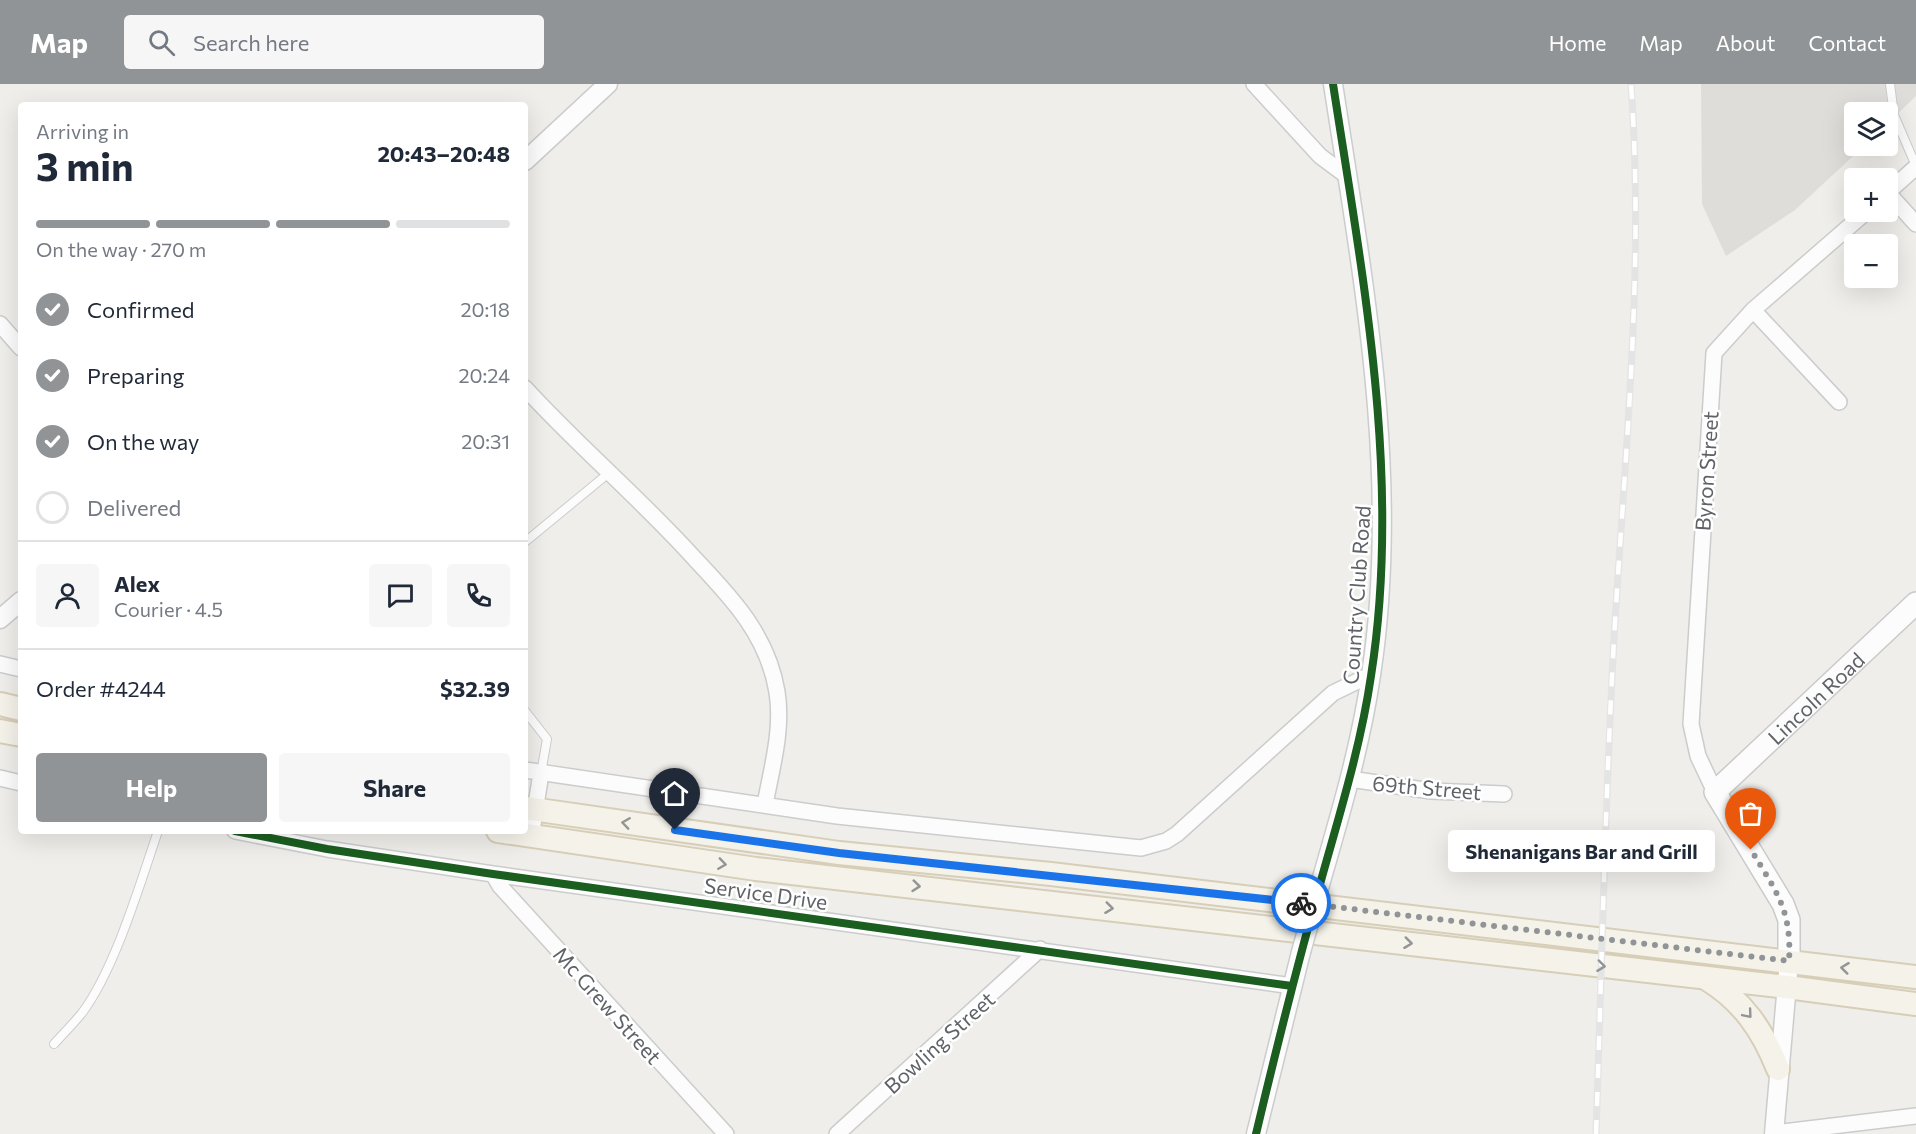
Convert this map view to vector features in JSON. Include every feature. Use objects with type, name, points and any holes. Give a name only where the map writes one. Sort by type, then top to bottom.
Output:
[{"type":"main road","name":"Lincoln Road","points":[[1715,792],[1916,603]]},
{"type":"main road","points":[[0,704],[18,708]]},
{"type":"main road","points":[[0,731],[18,734]]},
{"type":"main road","points":[[1715,792],[1775,888],[1789,920],[1789,961]]},
{"type":"main road","points":[[530,809],[839,853],[1051,874],[1911,975]]},
{"type":"main road","points":[[514,834],[756,869],[1703,977],[1916,1004]]},
{"type":"main road","points":[[1703,977],[1725,992],[1750,1015],[1766,1041],[1778,1069]]},
{"type":"main road","points":[[1884,1000],[1916,1013]]},
{"type":"street","points":[[528,157],[608,84]]},
{"type":"street","points":[[1254,84],[1320,156],[1347,176]]},
{"type":"street","name":"Country Club Road","points":[[1256,1134],[1292,986],[1350,779],[1372,674],[1378,603],[1382,460],[1368,316],[1333,84]]},
{"type":"street","points":[[1898,183],[1916,167]]},
{"type":"street","points":[[1898,205],[1916,224]]},
{"type":"street","name":"Byron Street","points":[[1715,792],[1698,756],[1691,724],[1714,353],[1753,310],[1854,222]]},
{"type":"street","points":[[1753,310],[1839,402]]},
{"type":"street","points":[[0,324],[18,345]]},
{"type":"street","points":[[528,391],[661,521],[748,619],[772,666],[780,723],[765,804]]},
{"type":"street","points":[[0,619],[18,604]]},
{"type":"street","points":[[0,664],[18,668]]},
{"type":"street","points":[[528,771],[848,817],[1115,847],[1154,845],[1176,834],[1333,693],[1372,674]]},
{"type":"street","points":[[531,837],[530,809],[541,773]]},
{"type":"street","points":[[0,778],[18,782]]},
{"type":"street","name":"69th Street","points":[[1350,779],[1431,790],[1504,794]]},
{"type":"street","name":"Service Drive","points":[[250,834],[327,849],[493,874],[1292,986]]},
{"type":"street","name":"Mc Grew Street","points":[[493,874],[500,886],[726,1134]]},
{"type":"street","name":"Bowling Street","points":[[837,1134],[1040,949]]},
{"type":"street","points":[[1789,961],[1774,1134],[1914,1116]]},
{"type":"lane","points":[[1890,84],[1894,115],[1916,167]]},
{"type":"lane","points":[[528,540],[611,472]]},
{"type":"lane","points":[[528,715],[547,739],[541,773]]},
{"type":"lane","points":[[54,1044],[93,996],[131,908],[157,834]]},
{"type":"shaded area","points":[[1701,84],[1916,84],[1916,96],[1898,113],[1898,102],[1844,102],[1844,156],[1853,156],[1795,210],[1726,256],[1702,204]]},
{"type":"railway","points":[[1596,1134],[1606,814],[1635,286],[1636,218],[1631,84]]},
{"type":"cycle path","points":[[1256,1134],[1293,984],[1361,732],[1371,676],[1379,602],[1382,528],[1381,454],[1375,379],[1356,231],[1333,84]]},
{"type":"cycle path","points":[[250,834],[327,849],[493,874],[1292,986]]},
{"type":"way so far","points":[[1301,903],[1789,961],[1789,920],[1775,888],[1751,850]]},
{"type":"place","name":"Shenanigans Bar and Grill","points":[[1751,850]]},
{"type":"route","points":[[675,830],[839,853],[1051,874],[1301,903]]}]
